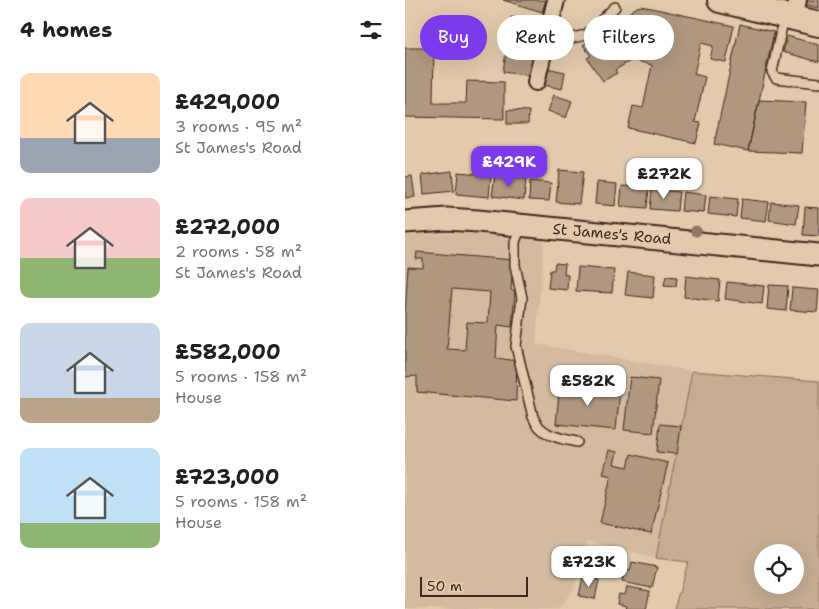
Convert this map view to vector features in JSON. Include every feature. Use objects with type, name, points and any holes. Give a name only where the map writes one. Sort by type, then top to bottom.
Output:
[{"type":"main road","points":[[720,0],[792,11],[819,24]]},
{"type":"street","points":[[552,15],[556,0]]},
{"type":"street","points":[[537,82],[542,60]]},
{"type":"street","name":"St James's Road","points":[[405,222],[447,219],[819,255]]},
{"type":"lane","points":[[574,38],[586,35],[615,7]]},
{"type":"lane","points":[[792,11],[772,72],[776,78],[819,83]]},
{"type":"lane","points":[[521,226],[515,242],[515,265],[522,298],[516,346],[533,417],[544,432],[555,438],[577,442]]},
{"type":"shaded area","points":[[469,231],[544,239],[536,344],[692,371],[656,558],[588,541],[573,591],[558,609],[405,609],[405,232]]},
{"type":"shaded area","points":[[692,371],[819,381],[819,609],[674,609],[688,562],[656,558]]},
{"type":"building","points":[[503,0],[546,0],[542,12]]},
{"type":"building","points":[[806,0],[819,0],[819,8],[805,5]]},
{"type":"building","points":[[642,6],[734,26],[726,62],[710,59],[713,46],[701,43],[694,74],[705,77],[695,122],[701,123],[696,143],[628,128],[633,106],[643,108],[652,65],[632,60],[674,60],[674,15],[626,15],[637,7]]},
{"type":"building","points":[[740,24],[774,32],[748,151],[714,144]]},
{"type":"building","points":[[787,36],[819,45],[819,62],[783,52]]},
{"type":"building","points":[[405,48],[420,48],[420,60],[434,60],[433,103],[466,103],[467,81],[504,82],[504,119],[405,117]]},
{"type":"building","points":[[505,60],[534,60],[532,76],[503,72]]},
{"type":"building","points":[[588,60],[632,60],[615,70],[617,73],[603,81]]},
{"type":"building","points":[[547,68],[565,72],[562,89],[544,85]]},
{"type":"building","points":[[554,95],[572,101],[566,118],[548,111]]},
{"type":"building","points":[[759,100],[806,102],[802,153],[748,151]]},
{"type":"building","points":[[507,110],[529,111],[528,124],[507,124]]},
{"type":"building","points":[[559,170],[583,172],[579,204],[556,202]]},
{"type":"building","points":[[452,171],[454,191],[424,194],[422,175]]},
{"type":"building","points":[[458,172],[491,175],[489,197],[456,194]]},
{"type":"building","points":[[495,175],[526,179],[524,200],[492,196]]},
{"type":"building","points":[[412,176],[415,197],[405,198],[405,177]]},
{"type":"building","points":[[530,181],[551,183],[549,201],[529,200]]},
{"type":"building","points":[[597,182],[617,184],[615,206],[595,204]]},
{"type":"building","points":[[622,186],[649,188],[647,208],[620,206]]},
{"type":"building","points":[[652,189],[679,192],[677,211],[650,209]]},
{"type":"building","points":[[683,192],[706,195],[704,213],[681,211]]},
{"type":"building","points":[[710,196],[738,199],[736,217],[708,214]]},
{"type":"building","points":[[742,199],[769,202],[766,221],[740,218]]},
{"type":"building","points":[[771,202],[799,205],[796,224],[769,220]]},
{"type":"building","points":[[805,207],[819,208],[819,236],[803,235]]},
{"type":"building","points":[[417,252],[513,260],[511,290],[515,292],[512,327],[498,325],[496,358],[517,361],[516,401],[417,392],[417,376],[405,377],[405,313],[408,267],[423,268],[423,259],[416,259]],"holes":[[[452,289],[490,292],[488,323],[467,322],[465,350],[447,349]]]},
{"type":"building","points":[[555,263],[565,264],[564,274],[568,275],[567,290],[548,288],[550,270],[554,270]]},
{"type":"building","points":[[578,267],[614,270],[612,293],[576,291]]},
{"type":"building","points":[[628,272],[655,275],[653,298],[625,295]]},
{"type":"building","points":[[666,276],[677,277],[676,286],[664,285]]},
{"type":"building","points":[[686,276],[720,280],[718,301],[684,297]]},
{"type":"building","points":[[727,282],[764,286],[762,304],[725,299]]},
{"type":"building","points":[[769,285],[788,286],[786,311],[767,309]]},
{"type":"building","points":[[792,288],[819,290],[817,312],[790,310]]},
{"type":"building","points":[[630,377],[659,380],[653,433],[624,430]]},
{"type":"building","points":[[560,384],[620,390],[616,430],[556,424]]},
{"type":"building","points":[[660,424],[681,426],[677,454],[657,452]]},
{"type":"building","points":[[609,450],[617,452],[614,464],[628,467],[631,454],[668,463],[651,534],[600,523],[611,476],[603,474]]},
{"type":"building","points":[[632,562],[657,567],[652,588],[622,582],[624,570],[630,571]]},
{"type":"building","points":[[583,577],[599,580],[595,599],[579,596]]},
{"type":"building","points":[[627,587],[650,591],[646,609],[625,609],[626,606],[617,604],[619,594],[625,595]]}]
